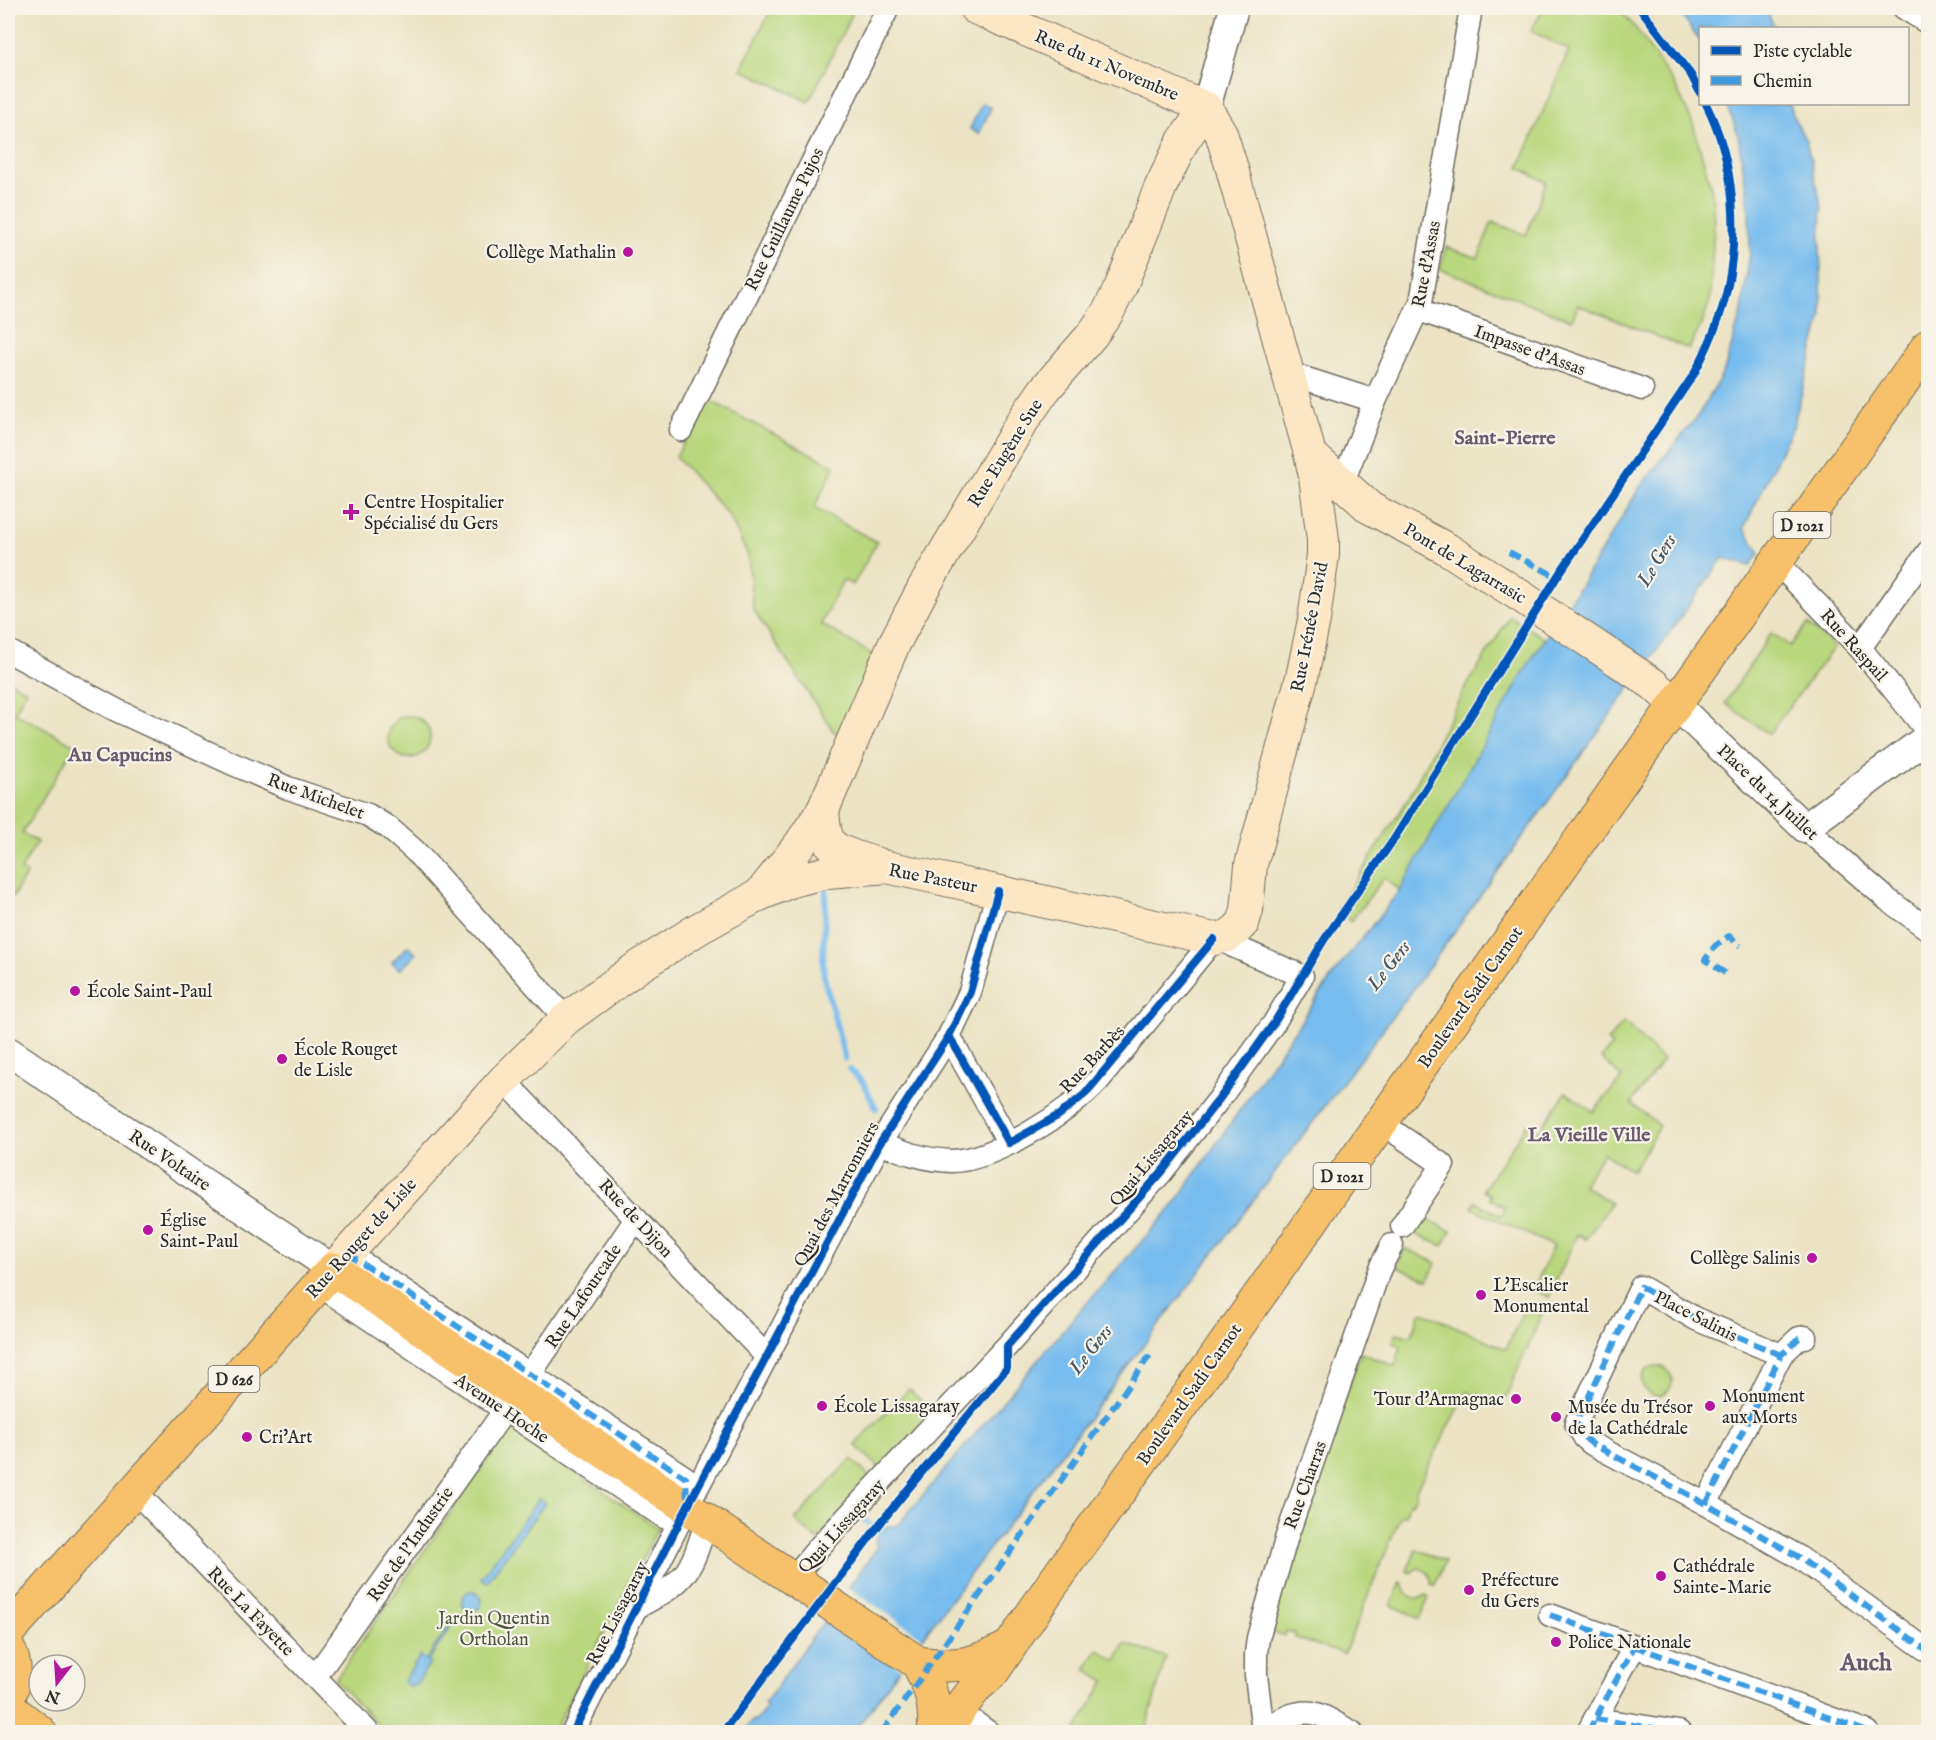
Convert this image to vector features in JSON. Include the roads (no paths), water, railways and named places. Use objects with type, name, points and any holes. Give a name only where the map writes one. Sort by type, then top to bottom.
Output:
[{"type":"main road","name":"Rue du 11 Novembre","points":[[975,8],[1206,108]]},
{"type":"main road","name":"Rue Irénée David","points":[[1206,108],[1221,133],[1229,158],[1329,530],[1302,677],[1251,865],[1248,910],[1243,923],[1236,930],[1218,938]]},
{"type":"main road","name":"Rue Eugène Sue","points":[[759,895],[800,844],[823,810],[893,646],[924,587],[1022,422],[1108,312],[1172,165],[1184,141],[1206,108]]},
{"type":"main road","points":[[1172,165],[1200,156],[1229,158]]},
{"type":"main road","name":"Boulevard Sadi Carnot","points":[[944,1719],[992,1673],[1381,1123],[1664,694],[1776,562],[1929,346]]},
{"type":"main road","name":"Pont de Lagarrasic","points":[[1310,454],[1370,508],[1447,549],[1664,694]]},
{"type":"main road","name":"Rue d'Assas","points":[[1329,530],[1342,484]]},
{"type":"main road","points":[[1329,530],[1344,512],[1355,507],[1370,508]]},
{"type":"main road","points":[[823,810],[825,828],[831,844],[846,853],[887,867]]},
{"type":"main road","name":"Rue Pasteur","points":[[759,895],[792,881],[828,872],[887,867],[1218,938]]},
{"type":"main road","name":"Rue Rouget de Lisle","points":[[8,1632],[504,1080],[566,1019],[635,969],[698,929],[759,895]]},
{"type":"main road","name":"Avenue Hoche","points":[[333,1269],[918,1663]]},
{"type":"main road","name":"Boulevard Sadi Carnot","points":[[918,1663],[963,1665],[981,1660],[1009,1647]]},
{"type":"main road","points":[[8,1648],[14,1671],[12,1689],[8,1698]]},
{"type":"main road","points":[[918,1663],[944,1719]]},
{"type":"main road","points":[[8,1707],[40,1732]]},
{"type":"street","name":"Rue Guillaume Pujos","points":[[681,430],[888,8]]},
{"type":"street","points":[[1206,108],[1234,8]]},
{"type":"street","name":"Rue d'Assas","points":[[1342,484],[1375,401],[1419,310],[1471,8]]},
{"type":"street","points":[[1904,8],[1929,23]]},
{"type":"street","name":"Impasse d'Assas","points":[[1419,310],[1642,389]]},
{"type":"street","points":[[1288,373],[1375,401]]},
{"type":"street","points":[[1860,648],[1929,552]]},
{"type":"street","name":"Rue Raspail","points":[[1776,562],[1860,648],[1927,741]]},
{"type":"street","name":"Rue Michelet","points":[[8,651],[137,720],[288,788],[368,815],[389,828],[415,851],[566,1019]]},
{"type":"street","name":"Place du 14 Juillet","points":[[1664,694],[1805,828],[1888,900],[1929,929]]},
{"type":"street","points":[[1805,828],[1927,741]]},
{"type":"street","name":"Quai des Marronniers","points":[[697,1514],[766,1356],[880,1143],[949,1036],[970,992],[998,891]]},
{"type":"street","name":"Quai Lissagaray","points":[[797,1580],[819,1547],[1007,1346],[1161,1173],[1274,1023],[1302,976],[1218,938]]},
{"type":"street","name":"Rue Barbès","points":[[924,1159],[954,1161],[982,1155],[1059,1115],[1085,1095],[1218,938]]},
{"type":"street","points":[[949,1036],[1009,1143]]},
{"type":"street","name":"Rue Voltaire","points":[[8,1051],[333,1269]]},
{"type":"street","name":"Rue de Dijon","points":[[504,1080],[766,1356]]},
{"type":"street","name":"Rue Charras","points":[[1263,1732],[1256,1654],[1287,1536],[1380,1268],[1397,1235],[1443,1165],[1381,1123]]},
{"type":"street","name":"Quai des Marronniers","points":[[880,1143],[924,1159]]},
{"type":"street","name":"Rue Lafourcade","points":[[530,1374],[636,1219]]},
{"type":"street","points":[[333,1269],[530,1374],[686,1478],[697,1514]]},
{"type":"street","name":"Avenue Hoche","points":[[333,1269],[505,1410],[664,1517],[697,1514]]},
{"type":"street","name":"Place Salinis","points":[[1706,1504],[1592,1444],[1585,1438],[1576,1423],[1641,1287],[1696,1319],[1781,1355]]},
{"type":"street","points":[[1805,1337],[1800,1338],[1781,1355],[1706,1504],[1797,1556],[1929,1651]]},
{"type":"street","name":"Rue de l'Industrie","points":[[315,1677],[505,1410]]},
{"type":"street","name":"Rue La Fayette","points":[[134,1490],[368,1732]]},
{"type":"street","name":"Rue Lissagaray","points":[[573,1732],[637,1607],[697,1514]]},
{"type":"street","name":"Rue Lissagaray","points":[[637,1607],[667,1592],[682,1578],[695,1559],[697,1514]]},
{"type":"street","points":[[1550,1615],[1868,1732]]},
{"type":"street","points":[[1634,1647],[1591,1726],[1679,1732]]},
{"type":"street","points":[[1263,1732],[1273,1724],[1298,1714],[1316,1714],[1352,1732]]},
{"type":"street","points":[[944,1719],[967,1717],[988,1732]]},
{"type":"water","points":[[1676,8],[1765,8],[1774,27],[1699,27],[1699,40]]},
{"type":"water","points":[[982,103],[991,108],[979,134],[970,129]]},
{"type":"water","name":"Le Gers","points":[[1727,105],[1790,105],[1806,141],[1822,208],[1820,245],[1822,316],[1793,426],[1744,528],[1760,553],[1750,566],[1723,558],[1412,991],[925,1634],[854,1732],[743,1732],[767,1707],[764,1704],[877,1548],[875,1540],[886,1526],[897,1526],[1078,1313],[1174,1205],[1336,971],[1400,890],[1532,658],[1582,583],[1640,487],[1699,414],[1724,371],[1742,310],[1750,253],[1749,208],[1738,135]]},
{"type":"water","points":[[408,946],[416,954],[400,970],[392,962]]},
{"type":"water","points":[[539,1498],[545,1503],[487,1582],[481,1578]]},
{"type":"water","points":[[468,1591],[476,1591],[482,1597],[482,1605],[476,1611],[468,1611],[462,1605],[462,1597]]},
{"type":"water","points":[[453,1620],[455,1622],[428,1661],[430,1663],[416,1685],[413,1684],[411,1688],[403,1682],[420,1656],[426,1660]]},
{"type":"waterway","points":[[826,891],[824,977],[845,1059]]},
{"type":"waterway","points":[[849,1069],[862,1081],[876,1108]]},
{"type":"waterway","points":[[865,1521],[886,1537]]},
{"type":"place","name":"Collège Mathalin","points":[[628,252]]},
{"type":"place","name":"Centre Hospitalier Spécialisé du Gers","points":[[351,512]]},
{"type":"place","name":"École Saint-Paul","points":[[75,991]]},
{"type":"place","name":"École Rouget de Lisle","points":[[282,1059]]},
{"type":"place","name":"Église Saint-Paul","points":[[148,1230]]},
{"type":"place","name":"Collège Salinis","points":[[1812,1258]]},
{"type":"place","name":"L'Escalier Monumental","points":[[1481,1295]]},
{"type":"place","name":"Tour d'Armagnac","points":[[1516,1399]]},
{"type":"place","name":"École Lissagaray","points":[[822,1406]]},
{"type":"place","name":"Monument aux Morts","points":[[1710,1406]]},
{"type":"place","name":"Musée du Trésor de la Cathédrale","points":[[1556,1417]]},
{"type":"place","name":"Cri'Art","points":[[247,1437]]},
{"type":"place","name":"Cathédrale Sainte-Marie","points":[[1661,1576]]},
{"type":"place","name":"Préfecture du Gers","points":[[1469,1590]]},
{"type":"place","name":"Police Nationale","points":[[1556,1642]]},
{"type":"district","name":"Saint-Pierre","points":[[1505,437]]},
{"type":"district","name":"Au Capucins","points":[[120,754]]},
{"type":"district","name":"La Vieille Ville","points":[[1589,1134]]},
{"type":"district","name":"Auch","points":[[1866,1662]]},
{"type":"park label","name":"Jardin Quentin Ortholan","points":[[494,1628]]}]
